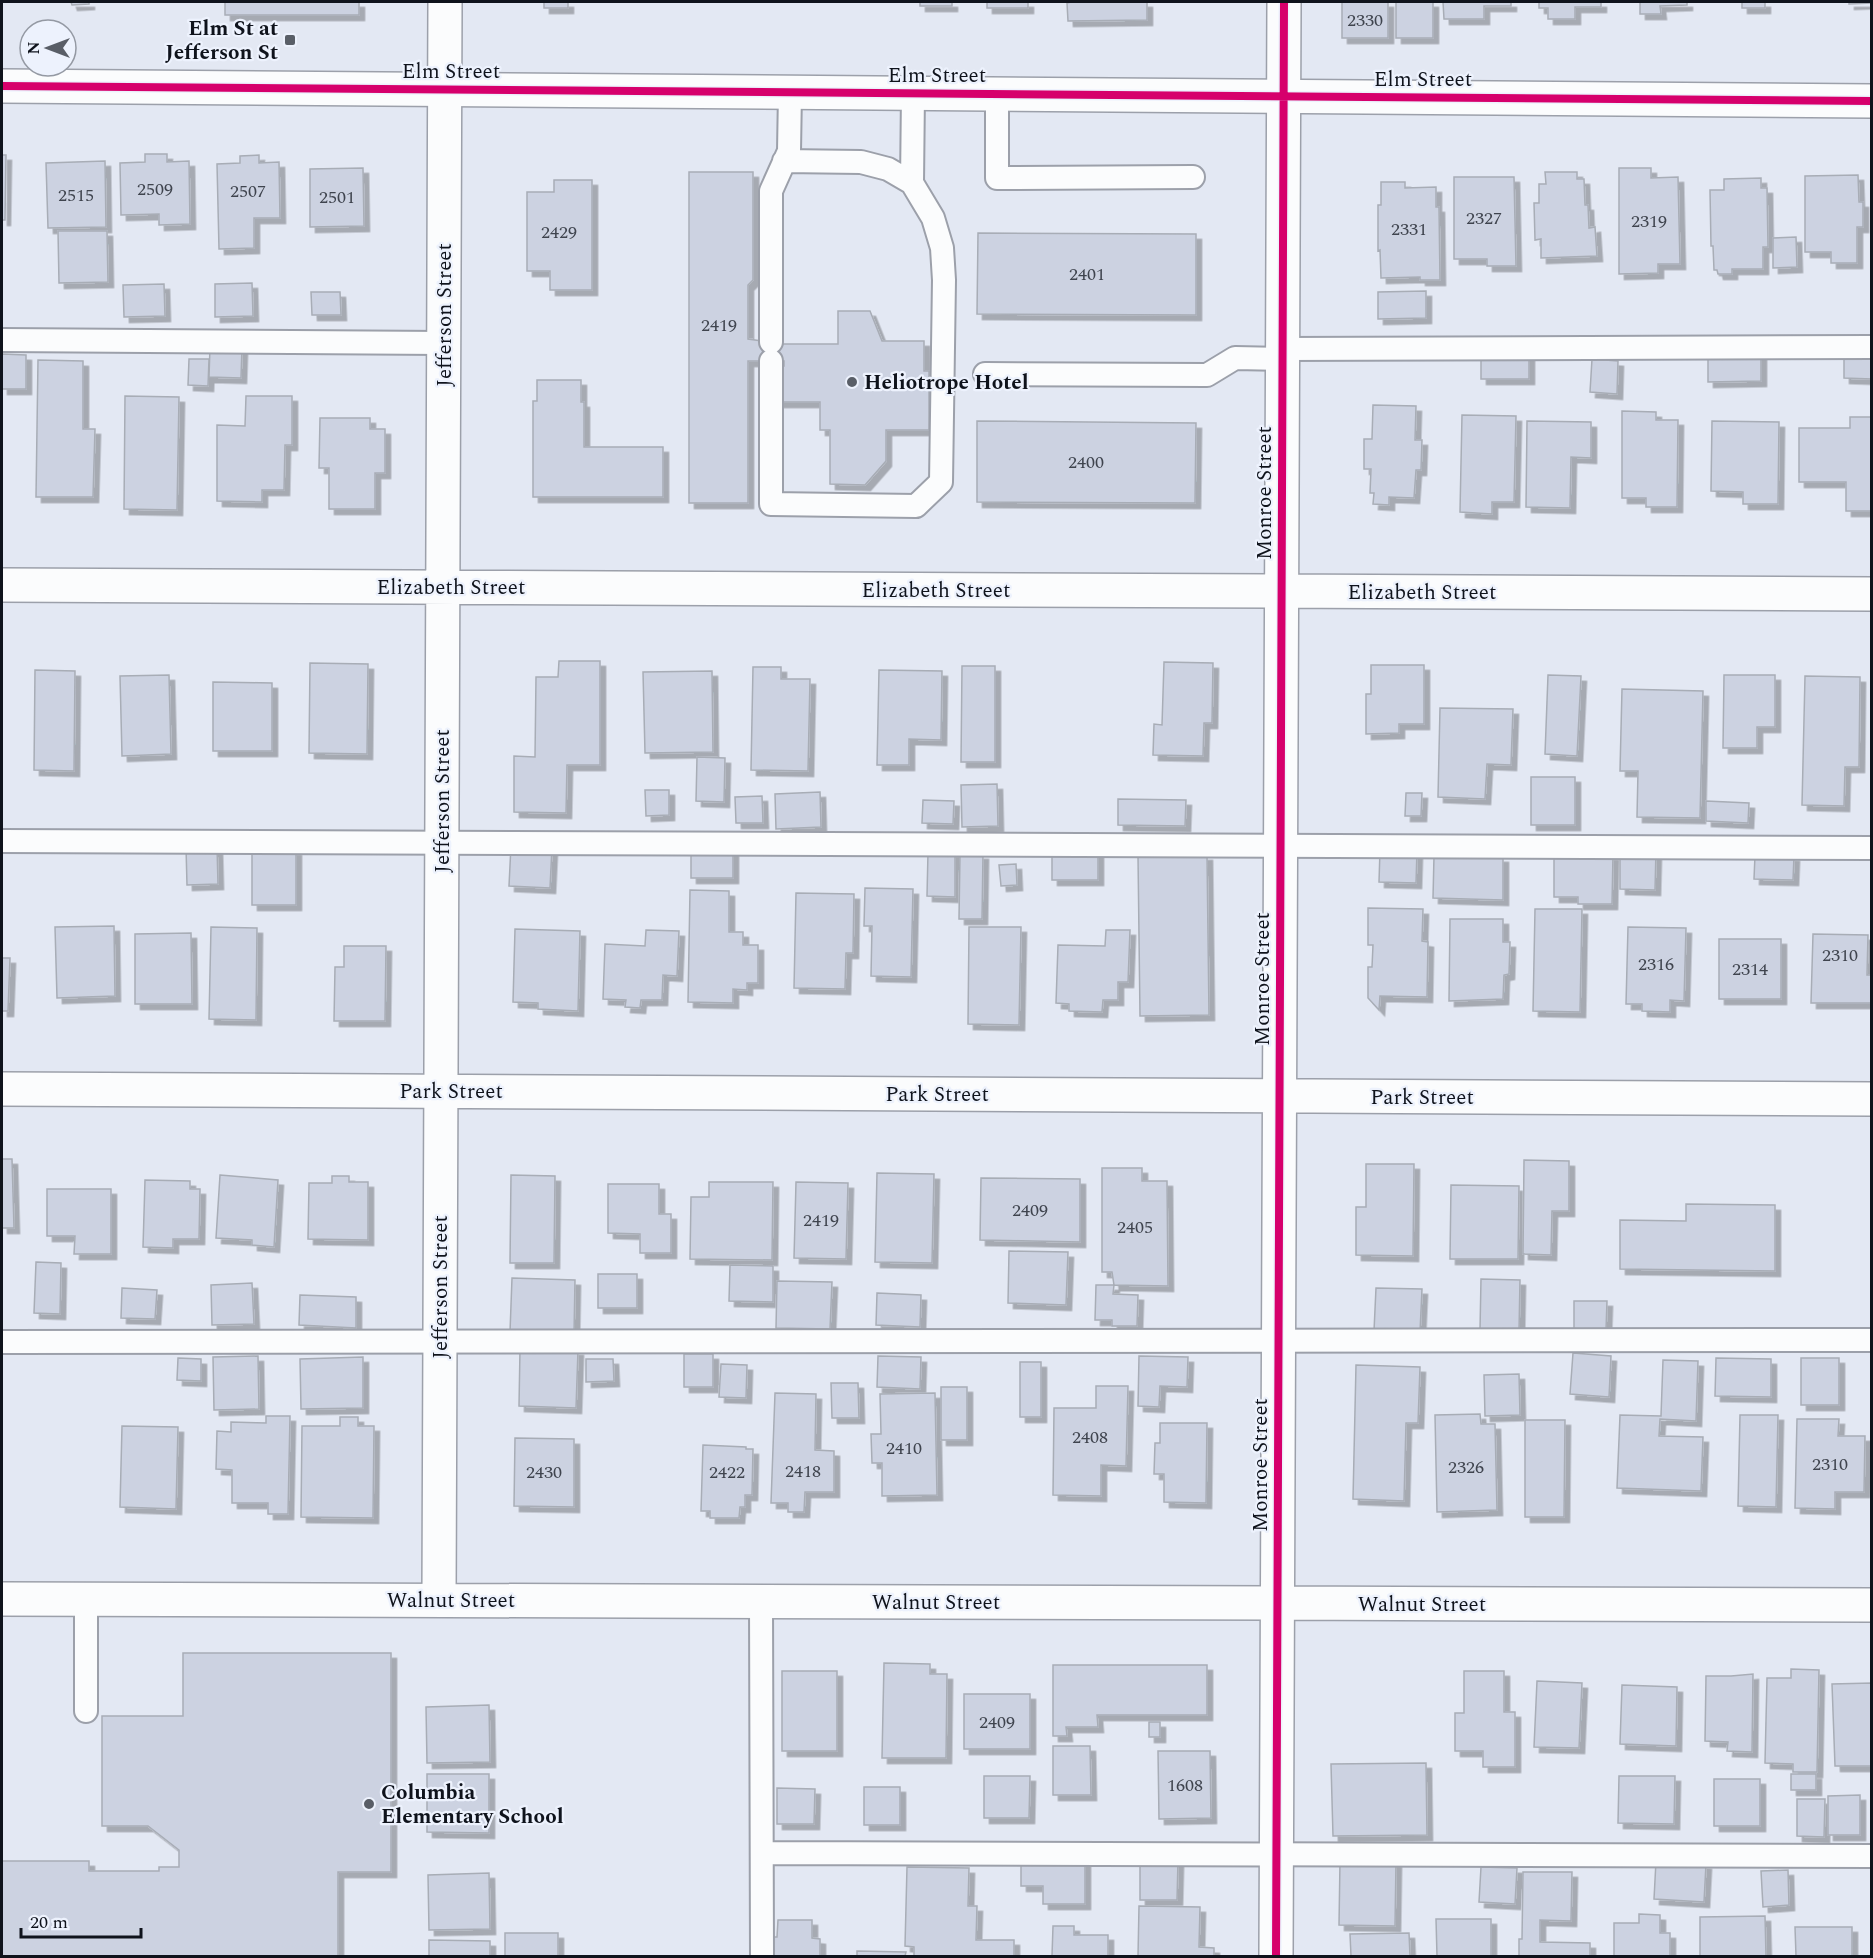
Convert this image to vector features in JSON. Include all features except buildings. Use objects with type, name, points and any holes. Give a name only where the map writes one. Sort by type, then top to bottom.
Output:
[{"type":"street","name":"Jefferson Street","points":[[439,1600],[445,2]]},
{"type":"street","name":"Monroe Street","points":[[1276,1956],[1284,2]]},
{"type":"street","name":"Elm Street","points":[[2,86],[1872,100]]},
{"type":"street","name":"Elizabeth Street","points":[[2,585],[1872,594]]},
{"type":"street","name":"Park Street","points":[[2,1089],[1872,1099]]},
{"type":"street","name":"Walnut Street","points":[[2,1599],[1872,1605]]},
{"type":"lane","points":[[784,162],[861,162],[888,169],[912,183],[933,218],[942,248],[944,280],[941,482],[915,506],[771,504],[771,191],[784,162],[789,151],[790,92]]},
{"type":"lane","points":[[912,183],[913,93]]},
{"type":"lane","points":[[997,93],[997,178],[1193,177]]},
{"type":"lane","points":[[2,340],[443,343]]},
{"type":"lane","points":[[985,374],[1208,375],[1235,358],[1283,354],[1872,347]]},
{"type":"lane","points":[[2,841],[1872,848]]},
{"type":"lane","points":[[2,1342],[1872,1340]]},
{"type":"lane","points":[[86,1599],[86,1711]]},
{"type":"lane","points":[[761,1602],[762,1956]]},
{"type":"lane","points":[[763,1852],[1872,1856]]},
{"type":"cycle path","points":[[1276,1956],[1284,2]]},
{"type":"cycle path","points":[[2,86],[1872,101]]},
{"type":"place","name":"Elm St at Jefferson St","points":[[290,40]]},
{"type":"place","name":"Heliotrope Hotel","points":[[852,382]]},
{"type":"place","name":"Columbia Elementary School","points":[[369,1804]]}]
